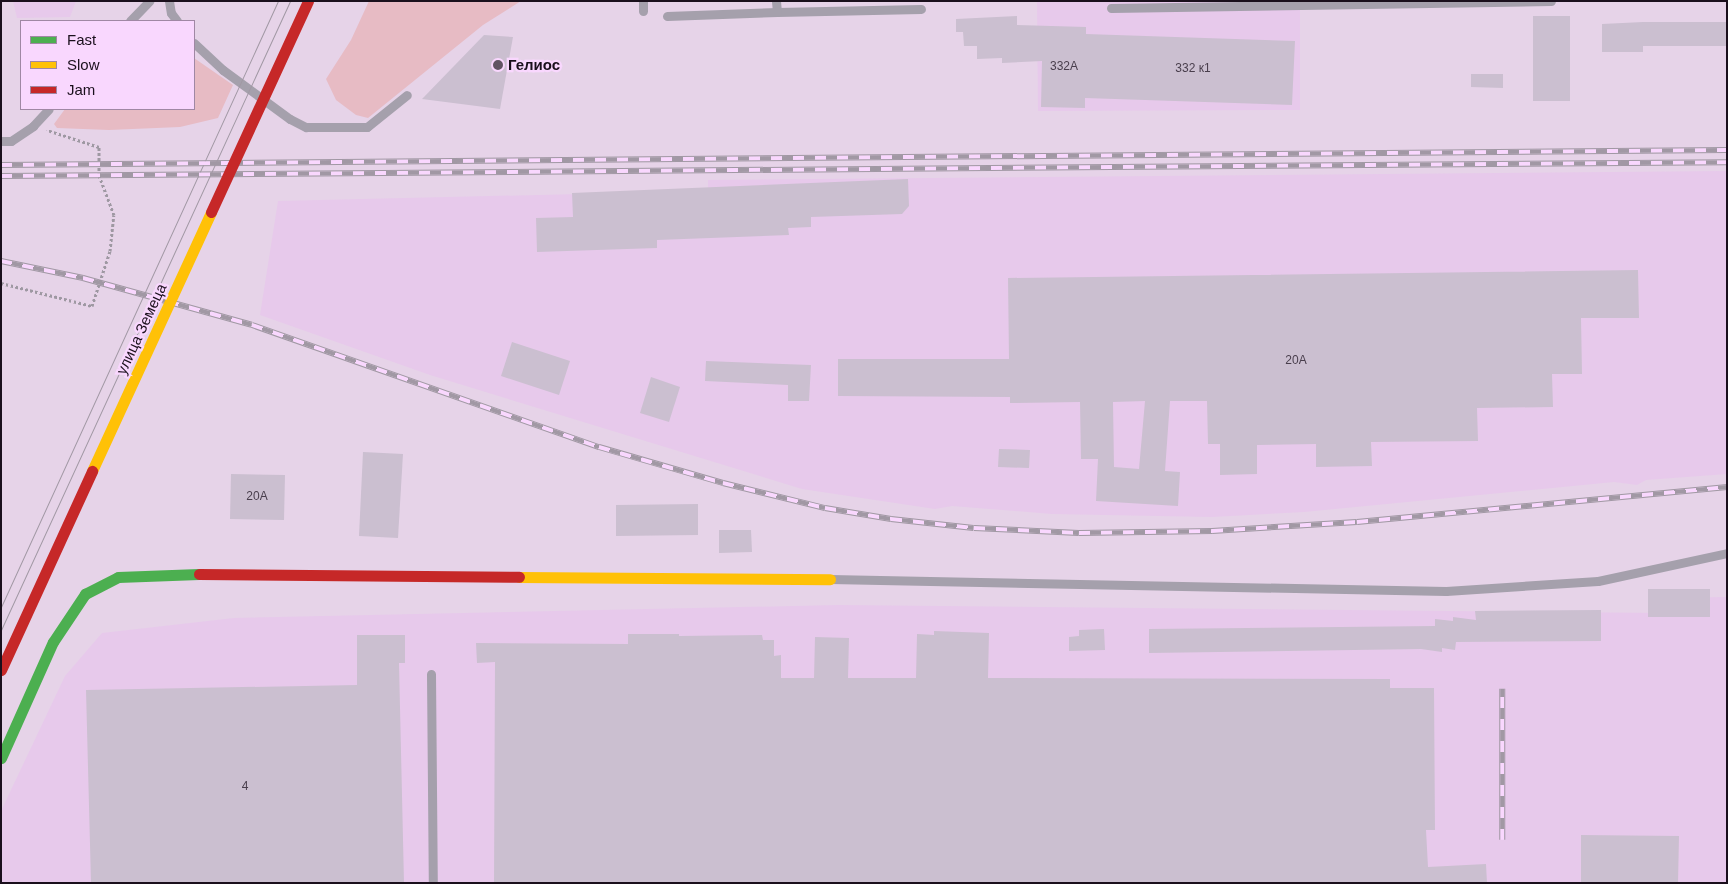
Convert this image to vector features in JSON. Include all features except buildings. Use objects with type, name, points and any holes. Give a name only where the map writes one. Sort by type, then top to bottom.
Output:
[{"type":"street","name":"улица Земеца","points":[[1,670],[308,1]]},
{"type":"street","points":[[1,758],[53,642],[85,594],[118,577],[200,574],[830,579]]},
{"type":"lane","points":[[131,20],[149,1]]},
{"type":"lane","points":[[169,1],[171,13],[176,20]]},
{"type":"lane","points":[[643,1],[643,11]]},
{"type":"lane","points":[[776,1],[777,12]]},
{"type":"lane","points":[[1112,8],[1551,1]]},
{"type":"lane","points":[[667,16],[921,10]]},
{"type":"lane","points":[[195,44],[222,70],[290,119],[306,127],[367,127],[407,95]]},
{"type":"lane","points":[[1,141],[11,141],[33,126],[48,110]]},
{"type":"lane","points":[[830,579],[1446,591],[1598,581],[1727,553]]},
{"type":"lane","points":[[431,674],[433,883]]},
{"type":"path","points":[[1,282],[92,306],[114,232],[114,215],[99,175],[99,147],[33,126]]},
{"type":"shaded area","points":[[13,1],[76,1],[70,17],[17,18]]},
{"type":"shaded area","points":[[369,1],[521,1],[483,25],[368,118],[356,115],[336,100],[326,79],[351,40]]},
{"type":"shaded area","points":[[1037,1],[1300,1],[1300,110],[1038,111]]},
{"type":"shaded area","points":[[195,59],[233,85],[218,118],[180,127],[109,130],[57,128],[54,124],[64,110],[195,110]]},
{"type":"shaded area","points":[[1727,171],[1727,474],[1646,480],[1637,485],[1614,482],[1304,512],[1212,517],[1052,514],[952,506],[935,509],[802,489],[430,375],[260,315],[278,201],[708,191],[708,180]]},
{"type":"shaded area","points":[[1726,597],[1727,883],[1,883],[1,811],[65,676],[102,633],[234,618],[838,605],[1663,613],[1663,598]]},
{"type":"tram line","points":[[1,607],[278,1]]},
{"type":"tram line","points":[[1,630],[290,1]]},
{"type":"railway","points":[[1,165],[1727,150]]},
{"type":"railway","points":[[1,176],[1727,162]]},
{"type":"railway","points":[[1,261],[83,278],[252,325],[599,447],[723,483],[825,508],[891,519],[974,528],[1079,533],[1212,531],[1357,522],[1727,487]]},
{"type":"railway","points":[[1502,689],[1502,840]]},
{"type":"traffic: fast","points":[[1,758],[53,642],[85,594],[118,577],[199,574]]},
{"type":"traffic: slow","points":[[92,471],[211,212]]},
{"type":"traffic: slow","points":[[519,577],[830,579]]},
{"type":"traffic: jam","points":[[211,212],[308,1]]},
{"type":"traffic: jam","points":[[1,670],[92,471]]},
{"type":"traffic: jam","points":[[199,574],[519,577]]},
{"type":"place","name":"Гелиос","points":[[498,65]]}]
